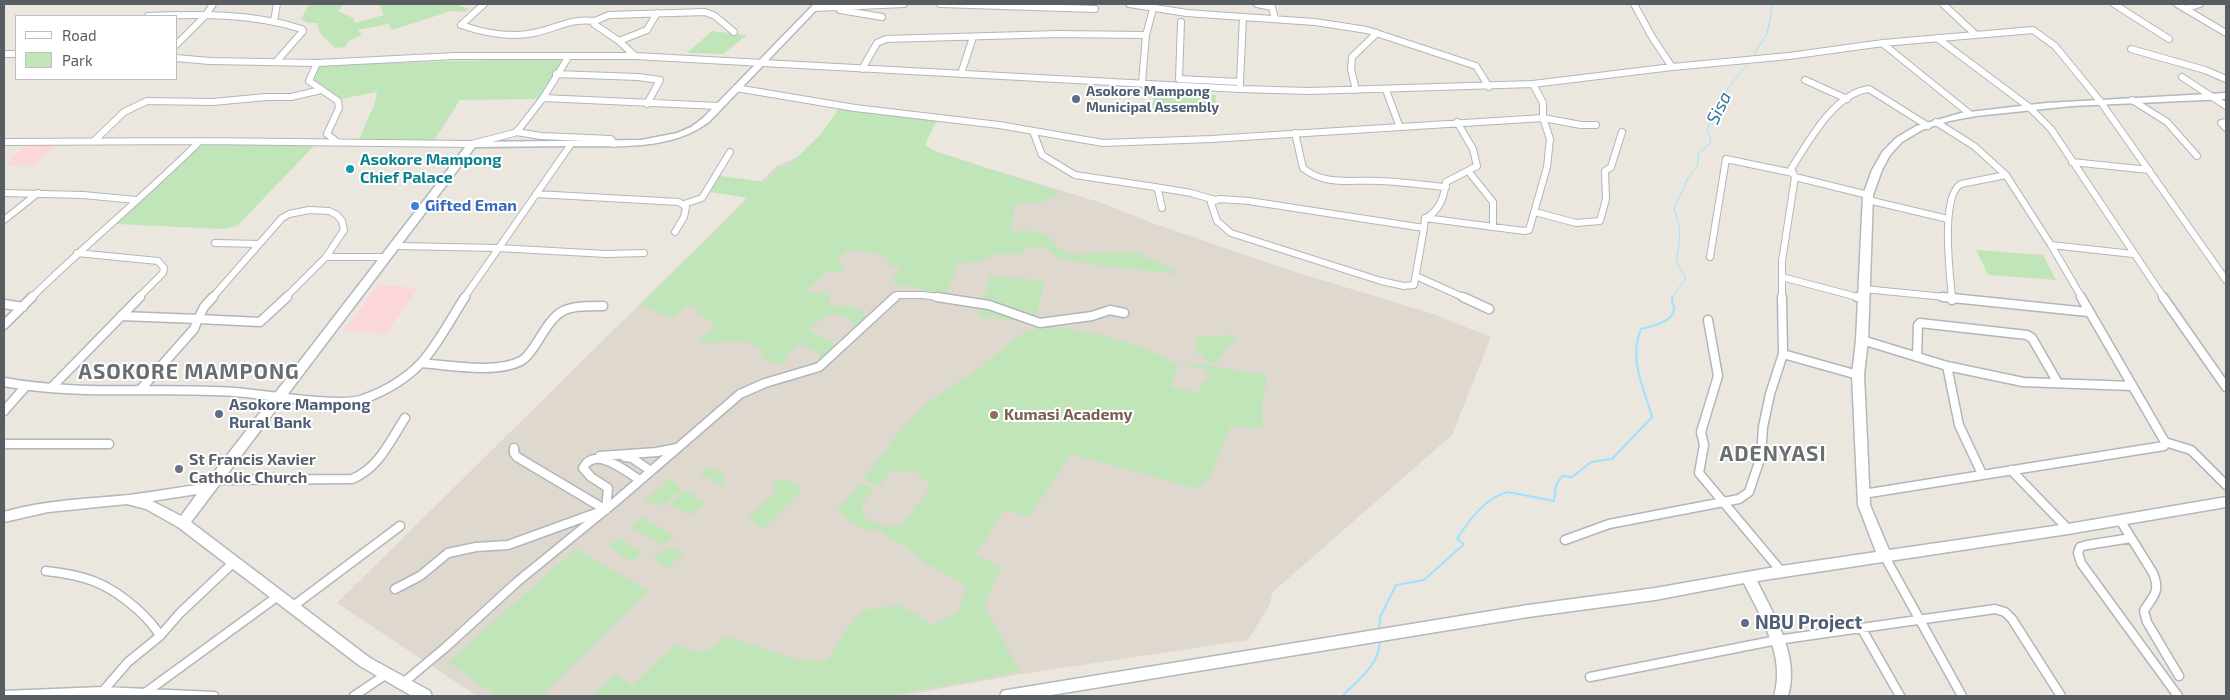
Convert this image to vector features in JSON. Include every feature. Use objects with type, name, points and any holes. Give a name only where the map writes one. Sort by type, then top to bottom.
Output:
[{"type":"street","points":[[178,43],[206,15],[213,4]]},
{"type":"street","points":[[274,21],[277,4]]},
{"type":"street","points":[[484,4],[461,25],[493,33],[535,33],[576,19],[595,21],[609,15],[705,12],[715,16],[734,32]]},
{"type":"street","points":[[832,8],[904,4]]},
{"type":"street","points":[[940,4],[1095,9]]},
{"type":"street","points":[[1129,4],[1153,9],[1242,18],[1275,18],[1354,27],[1476,66],[1489,87]]},
{"type":"street","points":[[1257,4],[1272,7],[1275,18]]},
{"type":"street","points":[[1634,4],[1652,37],[1672,67]]},
{"type":"street","points":[[1943,4],[1975,34]]},
{"type":"street","points":[[2114,4],[2170,39]]},
{"type":"street","points":[[2177,4],[2187,8],[2226,33]]},
{"type":"street","points":[[2187,8],[2200,4]]},
{"type":"street","points":[[4,142],[641,143],[680,135],[694,129],[706,120],[817,6],[882,17]]},
{"type":"street","points":[[1142,83],[1146,35],[1153,9]]},
{"type":"street","points":[[619,41],[648,31],[653,25],[657,13]]},
{"type":"street","points":[[170,15],[192,14],[274,21],[297,27],[303,31],[276,62]]},
{"type":"street","points":[[1240,86],[1242,18]]},
{"type":"street","points":[[595,21],[594,24],[619,41],[635,56]]},
{"type":"street","points":[[1179,82],[1181,22]]},
{"type":"street","points":[[178,58],[317,62],[455,56],[635,56],[1142,83],[1179,82],[1240,86],[1386,90],[1533,84],[1672,67],[1740,62],[1882,43],[2033,30],[2055,46],[2100,101],[2226,280]]},
{"type":"street","points":[[1356,90],[1350,63],[1352,55],[1377,33]]},
{"type":"street","points":[[862,69],[877,43],[881,40],[1058,34],[1146,35]]},
{"type":"street","points":[[962,74],[973,37]]},
{"type":"street","points":[[1937,38],[2029,107],[2051,129],[2226,387]]},
{"type":"street","points":[[1882,43],[1970,114]]},
{"type":"street","points":[[2131,49],[2205,70],[2226,79]]},
{"type":"street","points":[[516,132],[542,98],[569,56]]},
{"type":"street","points":[[317,62],[309,81],[338,101],[339,108],[329,126],[327,134],[330,138],[340,143]]},
{"type":"street","points":[[556,74],[638,77],[660,80],[648,104]]},
{"type":"street","points":[[2182,76],[2226,106]]},
{"type":"street","points":[[1805,80],[1847,99]]},
{"type":"street","points":[[1425,218],[1524,231],[1529,230],[1547,167],[1550,139],[1544,118],[1543,104],[1533,84]]},
{"type":"street","points":[[736,88],[820,103],[960,119],[1109,143],[1544,118],[1581,125],[1596,125]]},
{"type":"street","points":[[1565,540],[1609,524],[1690,510],[1738,499],[1749,492],[1761,456],[1766,410],[1783,354],[1782,261],[1794,175],[1791,169],[1826,116],[1847,99],[1869,89],[1974,146],[2006,175],[2051,245],[2088,312],[2165,442],[2191,450],[2226,485]]},
{"type":"street","points":[[93,142],[124,112],[147,101],[213,102],[299,96],[321,90]]},
{"type":"street","points":[[1386,90],[1399,126]]},
{"type":"street","points":[[1962,696],[1885,557],[1866,511],[1863,494],[1858,375],[1862,340],[1868,198],[1871,183],[1886,153],[1904,135],[1932,124],[1970,114],[2100,101],[2226,96]]},
{"type":"street","points":[[542,98],[720,106]]},
{"type":"street","points":[[2132,100],[2167,122],[2197,156]]},
{"type":"street","points":[[1425,218],[1434,214],[1439,206],[1446,182],[1469,172],[1477,166],[1478,161],[1457,122]]},
{"type":"street","points":[[2226,122],[2221,123],[2226,128]]},
{"type":"street","points":[[1033,131],[1042,155],[1075,175],[1178,190],[1215,200],[1226,198],[1249,201],[1424,228]]},
{"type":"street","points":[[183,523],[277,397],[396,246],[472,144],[516,132],[541,136],[611,139],[614,144]]},
{"type":"street","points":[[1535,212],[1578,223],[1600,221],[1606,199],[1605,171],[1611,167],[1622,132]]},
{"type":"street","points":[[1295,133],[1302,168],[1316,176],[1342,182],[1378,181],[1446,187]]},
{"type":"street","points":[[4,325],[77,253],[174,167],[200,141]]},
{"type":"street","points":[[4,382],[26,386],[233,392],[342,402],[362,400],[400,381],[421,363],[571,144]]},
{"type":"street","points":[[536,194],[679,202],[684,204],[702,198],[730,152]]},
{"type":"street","points":[[1710,257],[1726,159],[1794,175],[1868,198],[1948,219]]},
{"type":"street","points":[[2072,162],[2149,170]]},
{"type":"street","points":[[1469,172],[1493,202],[1493,227]]},
{"type":"street","points":[[1952,300],[1948,219],[1949,203],[1955,187],[2006,175]]},
{"type":"street","points":[[1155,187],[1158,190],[1162,208]]},
{"type":"street","points":[[4,193],[136,200]]},
{"type":"street","points":[[4,220],[38,194]]},
{"type":"street","points":[[1215,200],[1211,203],[1216,221],[1231,233],[1381,281],[1409,286],[1414,284],[1416,276],[1425,218]]},
{"type":"street","points":[[675,232],[684,217],[686,207],[684,204]]},
{"type":"street","points":[[122,316],[199,321],[260,322],[271,314],[326,256],[344,230],[342,219],[340,215],[334,212],[306,210],[289,214],[259,244],[200,312],[199,321],[140,390]]},
{"type":"street","points":[[215,242],[259,244]]},
{"type":"street","points":[[2051,245],[2134,254]]},
{"type":"street","points":[[396,246],[498,248],[606,254],[644,253]]},
{"type":"street","points":[[52,387],[163,273],[164,268],[162,264],[150,259],[77,253]]},
{"type":"street","points":[[326,256],[387,257]]},
{"type":"street","points":[[1416,276],[1489,309]]},
{"type":"street","points":[[1782,278],[1864,294],[2088,312]]},
{"type":"street","points":[[403,683],[446,647],[517,582],[606,510],[740,394],[765,382],[819,367],[898,294],[923,295],[989,305],[1040,323],[1092,316],[1110,310],[1124,312]]},
{"type":"street","points":[[4,304],[23,307]]},
{"type":"street","points":[[421,363],[498,367],[512,365],[523,360],[555,314],[562,308],[602,306]]},
{"type":"street","points":[[1708,320],[1718,376],[1701,432],[1704,446],[1698,472],[1781,571]]},
{"type":"street","points":[[1917,356],[1918,325],[1920,324],[2027,335],[2032,338],[2058,383]]},
{"type":"street","points":[[1862,340],[1947,366],[2022,382],[2132,386]]},
{"type":"street","points":[[1783,354],[1858,375]]},
{"type":"street","points":[[1947,366],[1959,425],[1982,474]]},
{"type":"street","points":[[4,411],[26,386]]},
{"type":"street","points":[[4,518],[25,511],[48,507],[127,499],[212,484],[352,479],[362,476],[376,464],[405,418]]},
{"type":"street","points":[[1863,494],[2160,447],[2164,446],[2165,442]]},
{"type":"street","points":[[4,444],[109,444]]},
{"type":"street","points":[[514,448],[514,453],[517,457],[606,510]]},
{"type":"street","points":[[622,495],[591,477],[583,468],[584,463],[590,457],[657,452],[679,448]]},
{"type":"street","points":[[600,456],[632,458],[651,471]]},
{"type":"street","points":[[600,456],[640,480]]},
{"type":"street","points":[[2011,470],[2068,529]]},
{"type":"street","points":[[606,510],[608,488]]},
{"type":"street","points":[[127,499],[150,505],[183,523],[329,636],[386,675],[425,696]]},
{"type":"street","points":[[1007,696],[1750,578],[1781,571],[2068,529],[2226,502]]},
{"type":"street","points":[[395,589],[420,576],[448,553],[476,548],[508,546],[606,510]]},
{"type":"street","points":[[2120,520],[2144,556],[2158,585],[2155,596],[2144,611],[2147,622],[2179,676]]},
{"type":"street","points":[[292,607],[400,526]]},
{"type":"street","points":[[2132,538],[2087,544],[2080,547],[2080,558],[2110,605],[2178,696]]},
{"type":"street","points":[[103,691],[128,662],[160,636],[180,613],[234,562]]},
{"type":"street","points":[[46,571],[67,573],[109,585],[124,596],[154,624],[160,636]]},
{"type":"street","points":[[1750,578],[1777,640],[1786,671],[1784,691],[1781,696]]},
{"type":"street","points":[[145,693],[278,596]]},
{"type":"street","points":[[1590,677],[1777,640],[1995,609],[2005,612],[2012,619],[2061,696]]},
{"type":"street","points":[[1862,629],[1900,696]]},
{"type":"street","points":[[354,696],[386,675]]},
{"type":"street","points":[[4,695],[103,691],[214,696]]},
{"type":"shaded area","points":[[27,144],[57,144],[34,165],[6,165]]},
{"type":"shaded area","name":"Kumasi Academy","points":[[798,157],[994,170],[1102,203],[1155,224],[1286,269],[1433,314],[1491,337],[1452,435],[1273,592],[1269,606],[1248,640],[1015,675],[901,696],[477,696],[337,603],[731,214],[776,166]]},
{"type":"shaded area","points":[[378,285],[418,288],[386,334],[345,330]]},
{"type":"green space","points":[[307,4],[344,4],[338,11],[353,18],[355,23],[384,15],[379,4],[454,4],[469,9],[465,12],[451,11],[392,30],[388,24],[358,30],[362,35],[349,41],[345,47],[335,48],[321,34],[318,23],[308,23],[301,19],[308,6]]},
{"type":"green space","points":[[712,31],[747,35],[723,54],[687,53]]},
{"type":"green space","points":[[563,58],[540,99],[460,100],[433,142],[358,141],[375,103],[377,92],[341,99],[317,85],[313,75],[321,65]]},
{"type":"green space","points":[[1155,91],[1216,95],[1215,112],[1152,109]]},
{"type":"green space","points":[[839,108],[937,120],[925,145],[935,151],[1061,192],[1046,201],[1014,205],[1011,231],[1035,231],[1050,237],[1062,250],[1078,255],[1122,252],[1145,254],[1146,258],[1159,262],[1178,274],[1089,264],[1057,257],[1045,248],[1024,248],[1022,255],[996,254],[982,261],[958,264],[946,295],[928,293],[915,286],[901,287],[892,281],[901,267],[889,265],[886,256],[871,252],[847,250],[837,262],[845,267],[842,272],[828,271],[806,291],[830,295],[828,306],[850,306],[863,312],[869,325],[857,328],[851,321],[839,314],[827,315],[810,331],[842,348],[839,355],[821,361],[818,352],[799,343],[786,356],[788,361],[782,364],[774,363],[760,356],[763,351],[755,345],[746,342],[705,343],[698,340],[714,328],[710,320],[699,313],[698,309],[688,306],[671,318],[640,305],[749,198],[710,192],[720,176],[766,182],[778,168],[788,166],[822,133]]},
{"type":"green space","points":[[202,143],[315,145],[237,226],[223,229],[116,224]]},
{"type":"green space","points":[[1976,250],[2043,255],[2056,280],[1988,275]]},
{"type":"green space","points":[[990,276],[1045,281],[1035,322],[978,317]]},
{"type":"green space","points":[[1043,325],[1078,330],[1112,338],[1162,356],[1178,365],[1171,387],[1199,393],[1203,380],[1210,380],[1210,377],[1206,376],[1207,370],[1187,366],[1188,364],[1267,375],[1262,409],[1263,428],[1231,426],[1209,478],[1197,489],[1071,454],[1029,517],[1004,510],[975,556],[1002,567],[984,605],[1020,672],[886,696],[591,696],[617,674],[632,685],[677,643],[692,651],[702,652],[713,647],[725,636],[795,659],[827,661],[848,628],[863,610],[900,605],[933,625],[958,612],[966,586],[926,563],[901,543],[890,539],[883,532],[864,529],[850,522],[838,510],[860,484],[874,489],[861,505],[863,507],[862,510],[866,514],[863,518],[888,527],[903,524],[931,487],[927,485],[929,481],[919,477],[920,474],[909,470],[907,473],[892,470],[879,486],[863,480],[898,434],[928,403],[975,371],[1018,336]]},
{"type":"green space","points":[[1227,335],[1237,337],[1216,362],[1217,364],[1206,362],[1202,354],[1196,353],[1196,337]]},
{"type":"green space","points":[[707,467],[723,473],[725,488],[700,474]]},
{"type":"green space","points":[[670,479],[683,488],[662,506],[654,502],[650,505],[644,502]]},
{"type":"green space","points":[[779,479],[790,481],[799,486],[800,492],[763,529],[748,518],[777,491],[772,482]]},
{"type":"green space","points":[[685,490],[706,503],[690,515],[669,505]]},
{"type":"green space","points":[[642,517],[675,537],[663,545],[631,528]]},
{"type":"green space","points":[[619,538],[642,553],[632,562],[609,547]]},
{"type":"green space","points":[[670,546],[684,553],[667,569],[653,558]]},
{"type":"green space","points":[[576,549],[649,591],[541,696],[496,696],[448,662]]},
{"type":"waterway","name":"Sisa","points":[[1752,58],[1767,34],[1773,4]]},
{"type":"waterway","name":"Sisa","points":[[1672,298],[1686,278],[1676,261],[1680,235],[1674,209],[1688,178],[1698,165],[1698,154],[1710,143],[1711,138],[1707,132],[1710,121],[1722,108],[1723,97],[1729,87],[1749,62]]},
{"type":"waterway","points":[[1379,631],[1380,617],[1396,585],[1424,580],[1464,544],[1457,539],[1472,517],[1485,504],[1508,492],[1554,501],[1556,485],[1562,476],[1572,477],[1591,462],[1612,459],[1652,417],[1637,363],[1637,340],[1641,329],[1666,321],[1673,314],[1672,298]]},
{"type":"waterway","points":[[1342,696],[1372,664],[1379,648],[1380,639]]},
{"type":"place","name":"Asokore Mampong Municipal Assembly","points":[[1076,99]]},
{"type":"place","name":"Asokore Mampong Chief Palace","points":[[350,169]]},
{"type":"place","name":"Gifted Eman","points":[[415,206]]},
{"type":"place","name":"Asokore Mampong Rural Bank","points":[[219,414]]},
{"type":"place","name":"Kumasi Academy","points":[[994,415]]},
{"type":"place","name":"St Francis Xavier Catholic Church","points":[[179,469]]},
{"type":"place","name":"NBU Project","points":[[1745,623]]},
{"type":"district","name":"ASOKORE MAMPONG","points":[[189,372]]},
{"type":"district","name":"ADENYASI","points":[[1773,454]]}]
